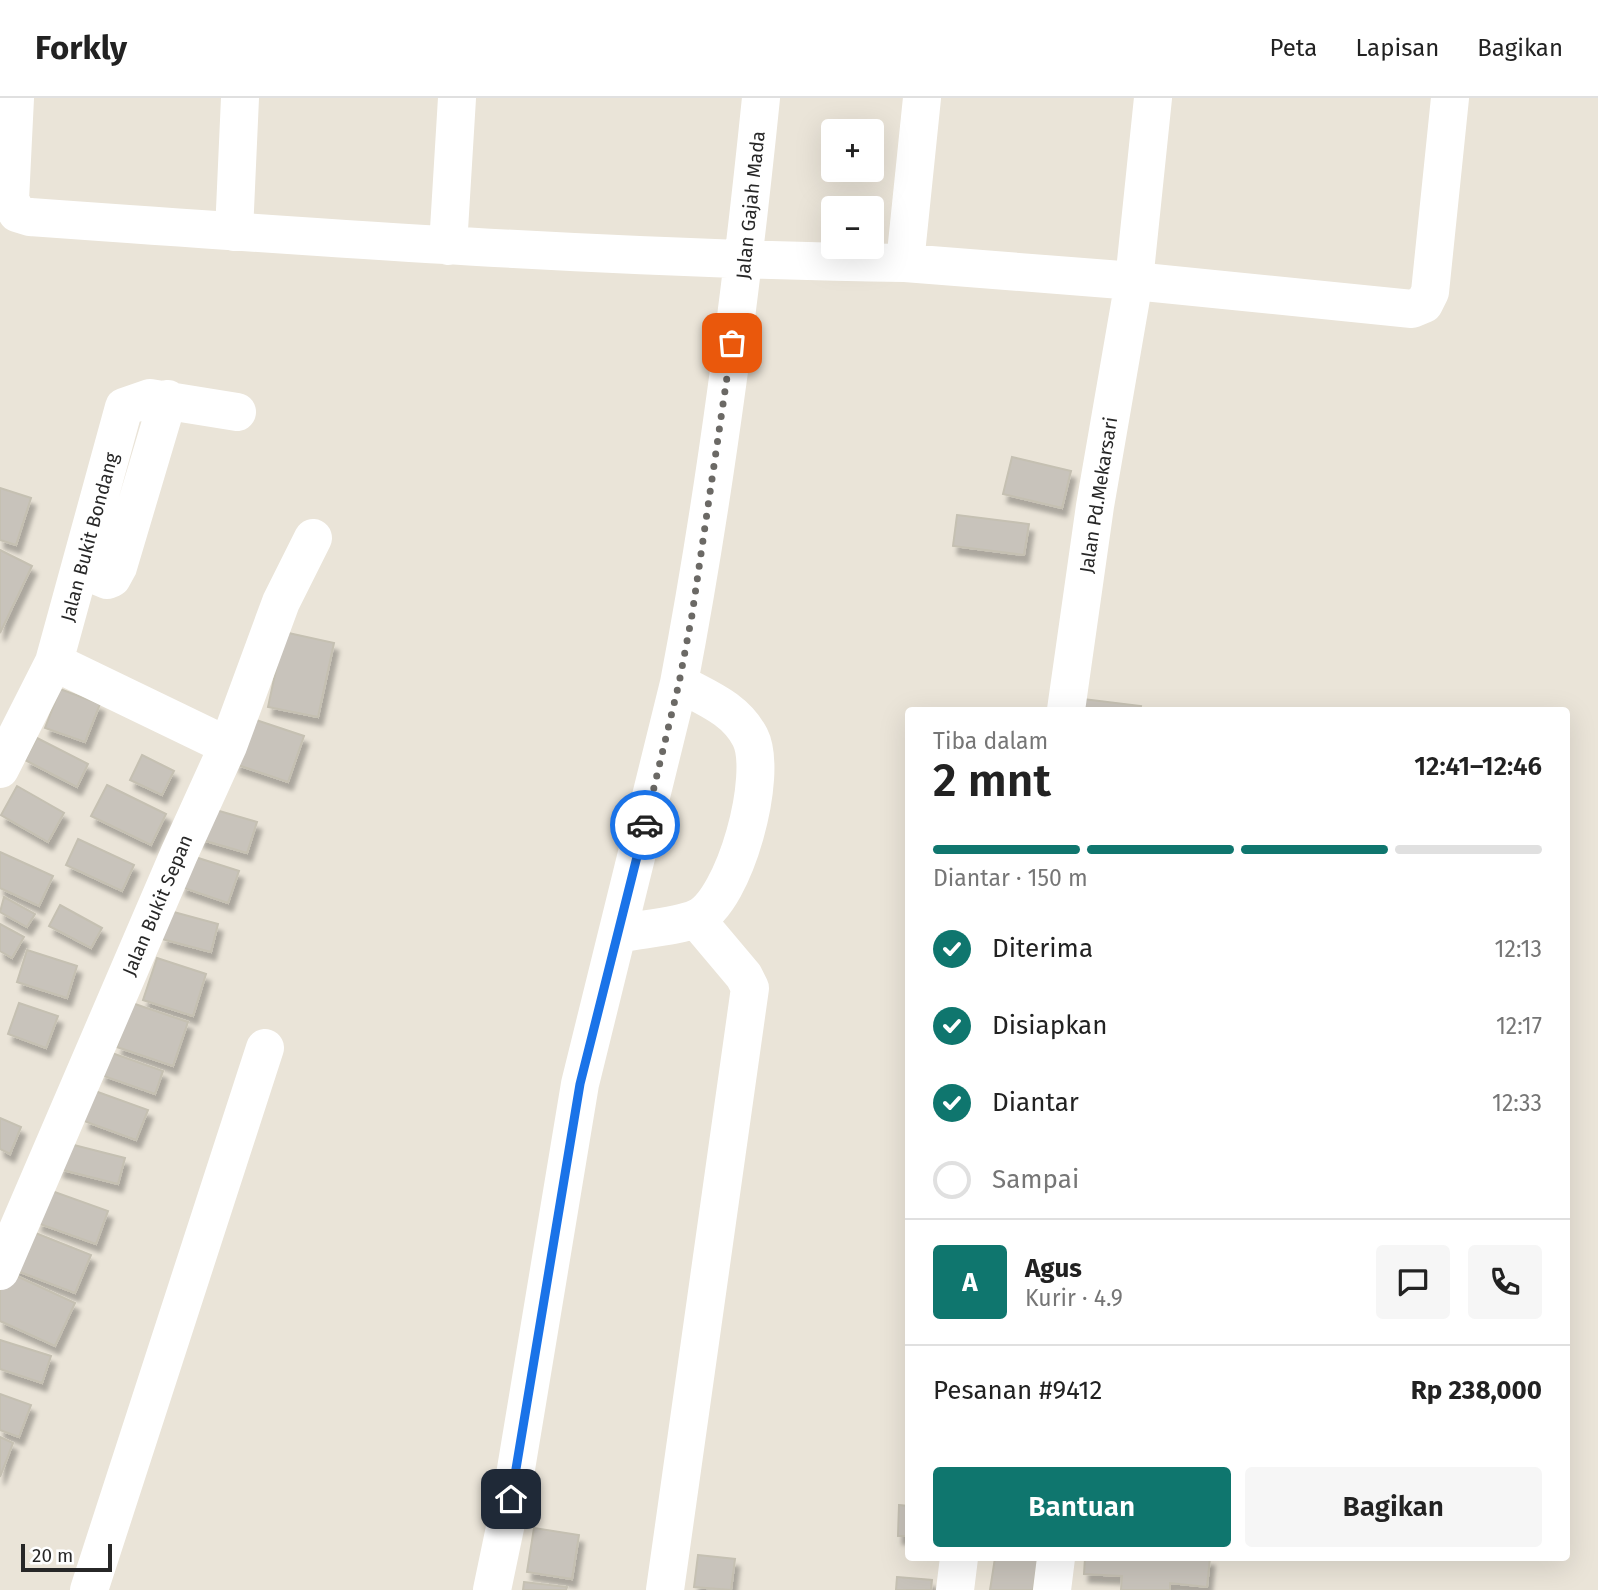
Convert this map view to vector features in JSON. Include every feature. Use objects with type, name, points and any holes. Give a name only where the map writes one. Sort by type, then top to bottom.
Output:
[{"type":"street","points":[[16,98],[10,200],[17,213],[30,217],[448,246],[744,261],[905,263],[1134,281],[1412,309],[1424,304],[1430,292],[1450,98]]},
{"type":"street","points":[[234,232],[240,98]]},
{"type":"street","points":[[448,246],[457,98]]},
{"type":"street","name":"Jalan Gajah Mada","points":[[492,1590],[511,1499],[580,1084],[679,683],[744,261],[761,98]]},
{"type":"street","points":[[905,263],[922,98]]},
{"type":"street","name":"Jalan Pd.Mekarsari","points":[[1066,707],[1095,506],[1134,281],[1153,98]]},
{"type":"street","name":"Jalan Bukit Bondang","points":[[0,769],[54,662],[124,407],[150,398],[237,412]]},
{"type":"street","name":"Jalan Bukit Sepan","points":[[0,1271],[228,746],[281,603],[313,538]]},
{"type":"street","points":[[54,662],[228,746]]},
{"type":"street","points":[[618,933],[696,919],[713,907],[726,888],[746,829],[755,769],[751,739],[735,714],[679,683]]},
{"type":"street","points":[[665,1590],[751,988],[696,919]]},
{"type":"street","points":[[89,1590],[265,1048]]},
{"type":"street","points":[[955,1590],[958,1561]]},
{"type":"street","points":[[1052,1590],[1056,1561]]},
{"type":"building","points":[[1012,457],[1071,471],[1062,508],[1003,494]]},
{"type":"building","points":[[0,488],[31,498],[16,545],[0,540]]},
{"type":"building","points":[[957,515],[1029,524],[1024,555],[953,546]]},
{"type":"building","points":[[0,550],[32,566],[0,633]]},
{"type":"building","points":[[284,632],[334,643],[318,717],[268,707]]},
{"type":"building","points":[[60,689],[100,704],[85,742],[45,728]]},
{"type":"building","points":[[1083,699],[1141,706],[1141,707],[1082,707]]},
{"type":"building","points":[[250,718],[304,736],[288,782],[235,764]]},
{"type":"building","points":[[37,738],[88,764],[77,787],[25,760]]},
{"type":"building","points":[[142,755],[174,771],[162,795],[130,780]]},
{"type":"building","points":[[107,785],[166,814],[151,845],[91,816]]},
{"type":"building","points":[[17,786],[64,813],[48,842],[1,815]]},
{"type":"building","points":[[209,808],[257,822],[247,853],[199,839]]},
{"type":"building","points":[[78,839],[134,865],[122,891],[66,865]]},
{"type":"building","points":[[0,852],[53,876],[39,906],[0,888]]},
{"type":"building","points":[[192,856],[239,871],[228,903],[181,887]]},
{"type":"building","points":[[4,897],[35,914],[27,927],[0,912]]},
{"type":"building","points":[[60,905],[102,928],[91,948],[49,926]]},
{"type":"building","points":[[170,911],[218,924],[211,952],[162,939]]},
{"type":"building","points":[[0,924],[24,937],[12,958],[0,951]]},
{"type":"building","points":[[27,950],[77,966],[67,998],[17,982]]},
{"type":"building","points":[[157,958],[206,974],[193,1016],[143,1000]]},
{"type":"building","points":[[19,1003],[58,1016],[46,1048],[8,1034]]},
{"type":"building","points":[[132,1003],[188,1022],[173,1066],[117,1047]]},
{"type":"building","points":[[109,1052],[163,1071],[155,1094],[101,1075]]},
{"type":"building","points":[[95,1091],[148,1110],[136,1140],[84,1121]]},
{"type":"building","points":[[0,1118],[21,1127],[10,1154],[0,1149]]},
{"type":"building","points":[[66,1143],[125,1158],[118,1184],[59,1169]]},
{"type":"building","points":[[49,1190],[108,1211],[96,1244],[37,1223]]},
{"type":"building","points":[[28,1230],[91,1255],[75,1293],[12,1269]]},
{"type":"building","points":[[8,1272],[75,1303],[55,1346],[0,1321],[0,1290]]},
{"type":"building","points":[[0,1340],[51,1356],[42,1383],[0,1369]]},
{"type":"building","points":[[0,1394],[31,1405],[19,1437],[0,1430]]},
{"type":"building","points":[[0,1437],[13,1443],[0,1477]]},
{"type":"building","points":[[899,1505],[905,1506],[905,1536],[898,1536]]},
{"type":"building","points":[[534,1528],[579,1535],[572,1579],[527,1572]]},
{"type":"building","points":[[698,1555],[735,1559],[731,1590],[694,1587]]},
{"type":"building","points":[[995,1561],[1038,1561],[1033,1590],[990,1590]]},
{"type":"building","points":[[1085,1561],[1210,1561],[1207,1587],[1170,1583],[1170,1590],[1121,1590],[1122,1576],[1084,1574]]},
{"type":"building","points":[[897,1577],[932,1580],[931,1590],[896,1590]]},
{"type":"building","points":[[524,1582],[567,1587],[566,1590],[523,1590]]},
{"type":"way so far","points":[[645,825],[679,683],[692,615],[732,343]]},
{"type":"route","points":[[511,1499],[580,1084],[645,825]]}]
